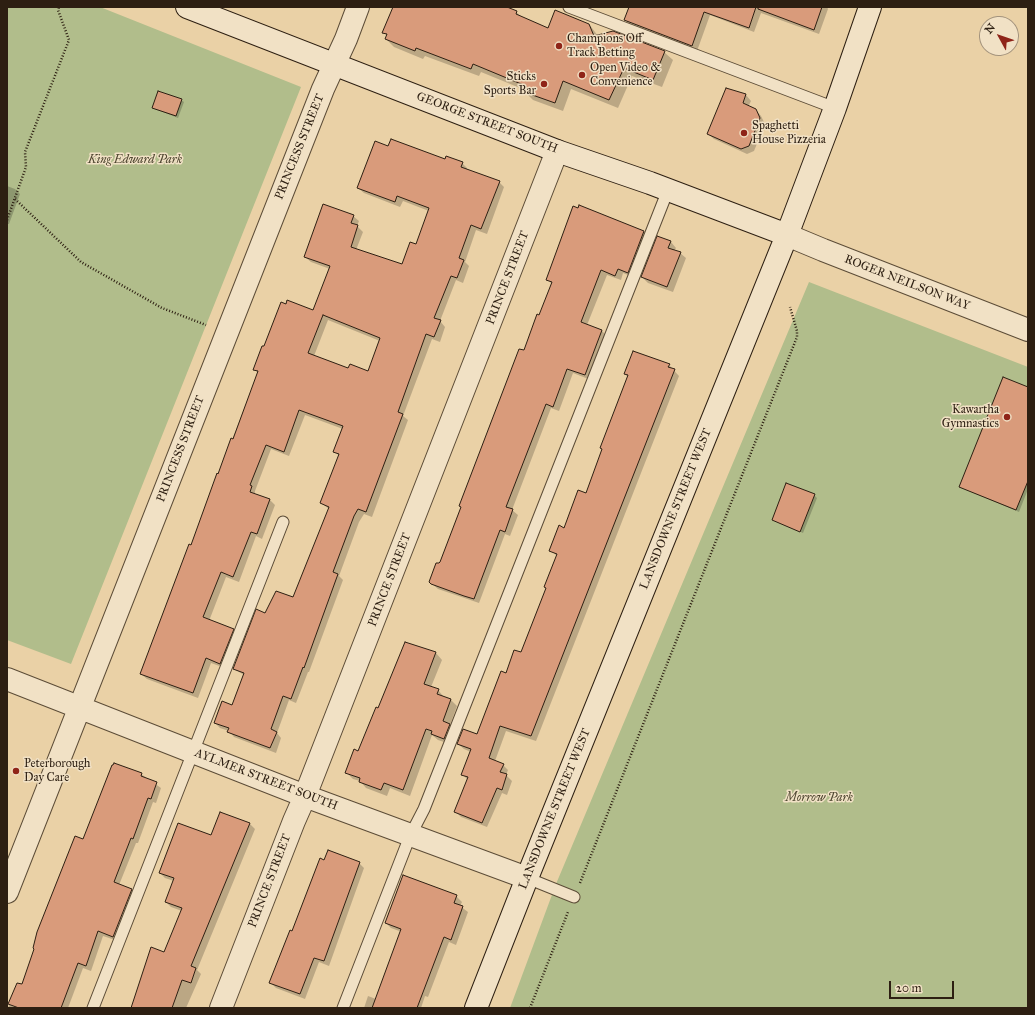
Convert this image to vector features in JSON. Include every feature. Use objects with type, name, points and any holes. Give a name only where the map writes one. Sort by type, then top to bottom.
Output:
[{"type":"street","name":"GEORGE STREET SOUTH","points":[[188,7],[557,151],[668,190],[788,235]]},
{"type":"street","name":"PRINCESS STREET","points":[[7,892],[334,64],[358,7]]},
{"type":"street","name":"LANSDOWNE STREET WEST","points":[[476,1008],[527,878],[788,235],[835,108],[870,7]]},
{"type":"street","name":"PRINCE STREET","points":[[221,1008],[557,151]]},
{"type":"street","name":"ROGER NEILSON WAY","points":[[788,235],[1028,330]]},
{"type":"street","name":"AYLMER STREET SOUTH","points":[[7,679],[305,796],[527,878]]},
{"type":"lane","points":[[569,7],[835,108]]},
{"type":"lane","points":[[343,1008],[410,836],[424,809],[668,190]]},
{"type":"lane","points":[[93,1008],[283,522]]},
{"type":"lane","points":[[527,878],[574,897]]},
{"type":"path","points":[[7,220],[26,167],[25,152],[69,40],[58,10],[59,7]]},
{"type":"path","points":[[15,199],[81,262],[162,308],[227,334]]},
{"type":"path","points":[[530,1008],[797,337],[797,331],[790,307]]},
{"type":"green space","name":"King Edward Park","points":[[7,7],[100,7],[301,87],[71,664],[7,640]]},
{"type":"green space","name":"Morrow Park","points":[[809,282],[1028,367],[1028,1008],[510,1008],[556,884]]},
{"type":"building","points":[[393,7],[507,7],[517,11],[516,14],[548,28],[555,10],[589,24],[594,36],[613,31],[665,51],[653,80],[624,68],[609,100],[563,81],[555,103],[524,92],[526,86],[473,64],[471,69],[416,48],[415,51],[385,39],[387,34],[382,33]]},
{"type":"building","points":[[629,7],[756,7],[749,28],[704,12],[692,46],[624,20]]},
{"type":"building","points":[[758,7],[822,7],[814,30],[758,9]]},
{"type":"building","points":[[726,88],[746,94],[743,103],[756,109],[760,118],[749,146],[741,149],[707,134]]},
{"type":"building","points":[[158,91],[182,99],[176,116],[152,108]]},
{"type":"building","points":[[391,139],[445,159],[446,156],[463,162],[461,167],[500,181],[481,229],[471,225],[459,258],[464,260],[457,278],[451,276],[434,318],[441,320],[434,337],[426,334],[398,412],[403,414],[366,512],[358,509],[354,516],[333,572],[338,574],[304,668],[303,667],[291,699],[283,696],[271,729],[277,732],[270,748],[227,732],[229,728],[214,723],[222,701],[232,705],[244,673],[233,669],[256,609],[265,613],[276,591],[293,597],[329,507],[320,503],[339,454],[333,452],[343,426],[299,410],[284,452],[266,445],[250,485],[252,486],[250,492],[270,499],[257,534],[251,532],[233,577],[221,572],[203,617],[234,629],[220,664],[206,658],[193,693],[140,674],[189,544],[191,545],[217,473],[218,474],[231,438],[233,439],[258,371],[253,370],[281,302],[286,304],[287,300],[313,310],[330,266],[304,257],[323,204],[354,215],[351,223],[358,225],[351,247],[402,264],[410,242],[416,244],[429,208],[397,196],[395,202],[357,188],[375,141],[388,146]],"holes":[[[323,315],[380,338],[368,371],[350,364],[348,368],[308,353]]]},
{"type":"building","points":[[579,205],[644,231],[628,273],[618,269],[615,276],[601,270],[581,322],[602,330],[585,375],[567,369],[553,407],[546,404],[506,507],[513,509],[505,532],[500,530],[474,599],[429,582],[436,563],[440,562],[461,507],[459,506],[519,349],[524,350],[537,314],[539,315],[552,282],[546,280],[573,206],[578,208]]},
{"type":"building","points":[[657,236],[671,241],[668,248],[681,252],[667,287],[641,277]]},
{"type":"building","points":[[633,351],[670,364],[668,367],[675,369],[531,736],[500,726],[489,758],[504,764],[500,772],[507,774],[502,790],[497,788],[482,823],[454,812],[468,777],[461,775],[471,749],[457,744],[463,729],[477,734],[501,671],[506,673],[514,650],[521,652],[546,588],[544,587],[557,554],[549,551],[559,525],[564,528],[578,490],[586,493],[602,449],[600,448],[628,375],[624,374]]},
{"type":"building","name":"Kawartha Gymnastics","points":[[1003,377],[1028,387],[1028,481],[1016,510],[959,487]]},
{"type":"building","points":[[786,483],[815,494],[800,532],[772,520]]},
{"type":"building","points":[[405,642],[436,652],[424,684],[439,689],[437,694],[451,699],[443,721],[450,724],[444,739],[431,734],[432,731],[426,729],[403,790],[384,783],[381,790],[359,782],[360,778],[345,773],[354,749],[358,751],[376,707],[378,708]]},
{"type":"building","points":[[114,763],[142,773],[141,776],[157,782],[151,799],[148,798],[133,839],[131,838],[114,882],[132,889],[113,937],[98,931],[86,966],[78,963],[61,1008],[19,1008],[8,1004],[17,983],[22,984],[34,949],[37,932],[75,836],[83,839]]},
{"type":"building","points":[[220,812],[250,823],[191,966],[196,968],[191,983],[182,980],[172,1008],[131,1008],[151,947],[164,952],[182,908],[165,902],[174,878],[159,873],[178,823],[211,835]]},
{"type":"building","points":[[328,850],[360,862],[324,961],[314,958],[300,994],[269,983],[290,930],[292,931],[320,858],[324,860]]},
{"type":"building","points":[[403,875],[457,895],[454,903],[463,906],[451,940],[444,937],[417,1008],[372,1008],[401,929],[385,923]]},
{"type":"place","name":"Champions Off Track Betting","points":[[559,46]]},
{"type":"place","name":"Open Video & Convenience","points":[[582,75]]},
{"type":"place","name":"Sticks Sports Bar","points":[[544,84]]},
{"type":"place","name":"Spaghetti House Pizzeria","points":[[744,133]]},
{"type":"place","name":"Kawartha Gymnastics","points":[[1007,417]]},
{"type":"place","name":"Peterborough Day Care","points":[[16,771]]}]
